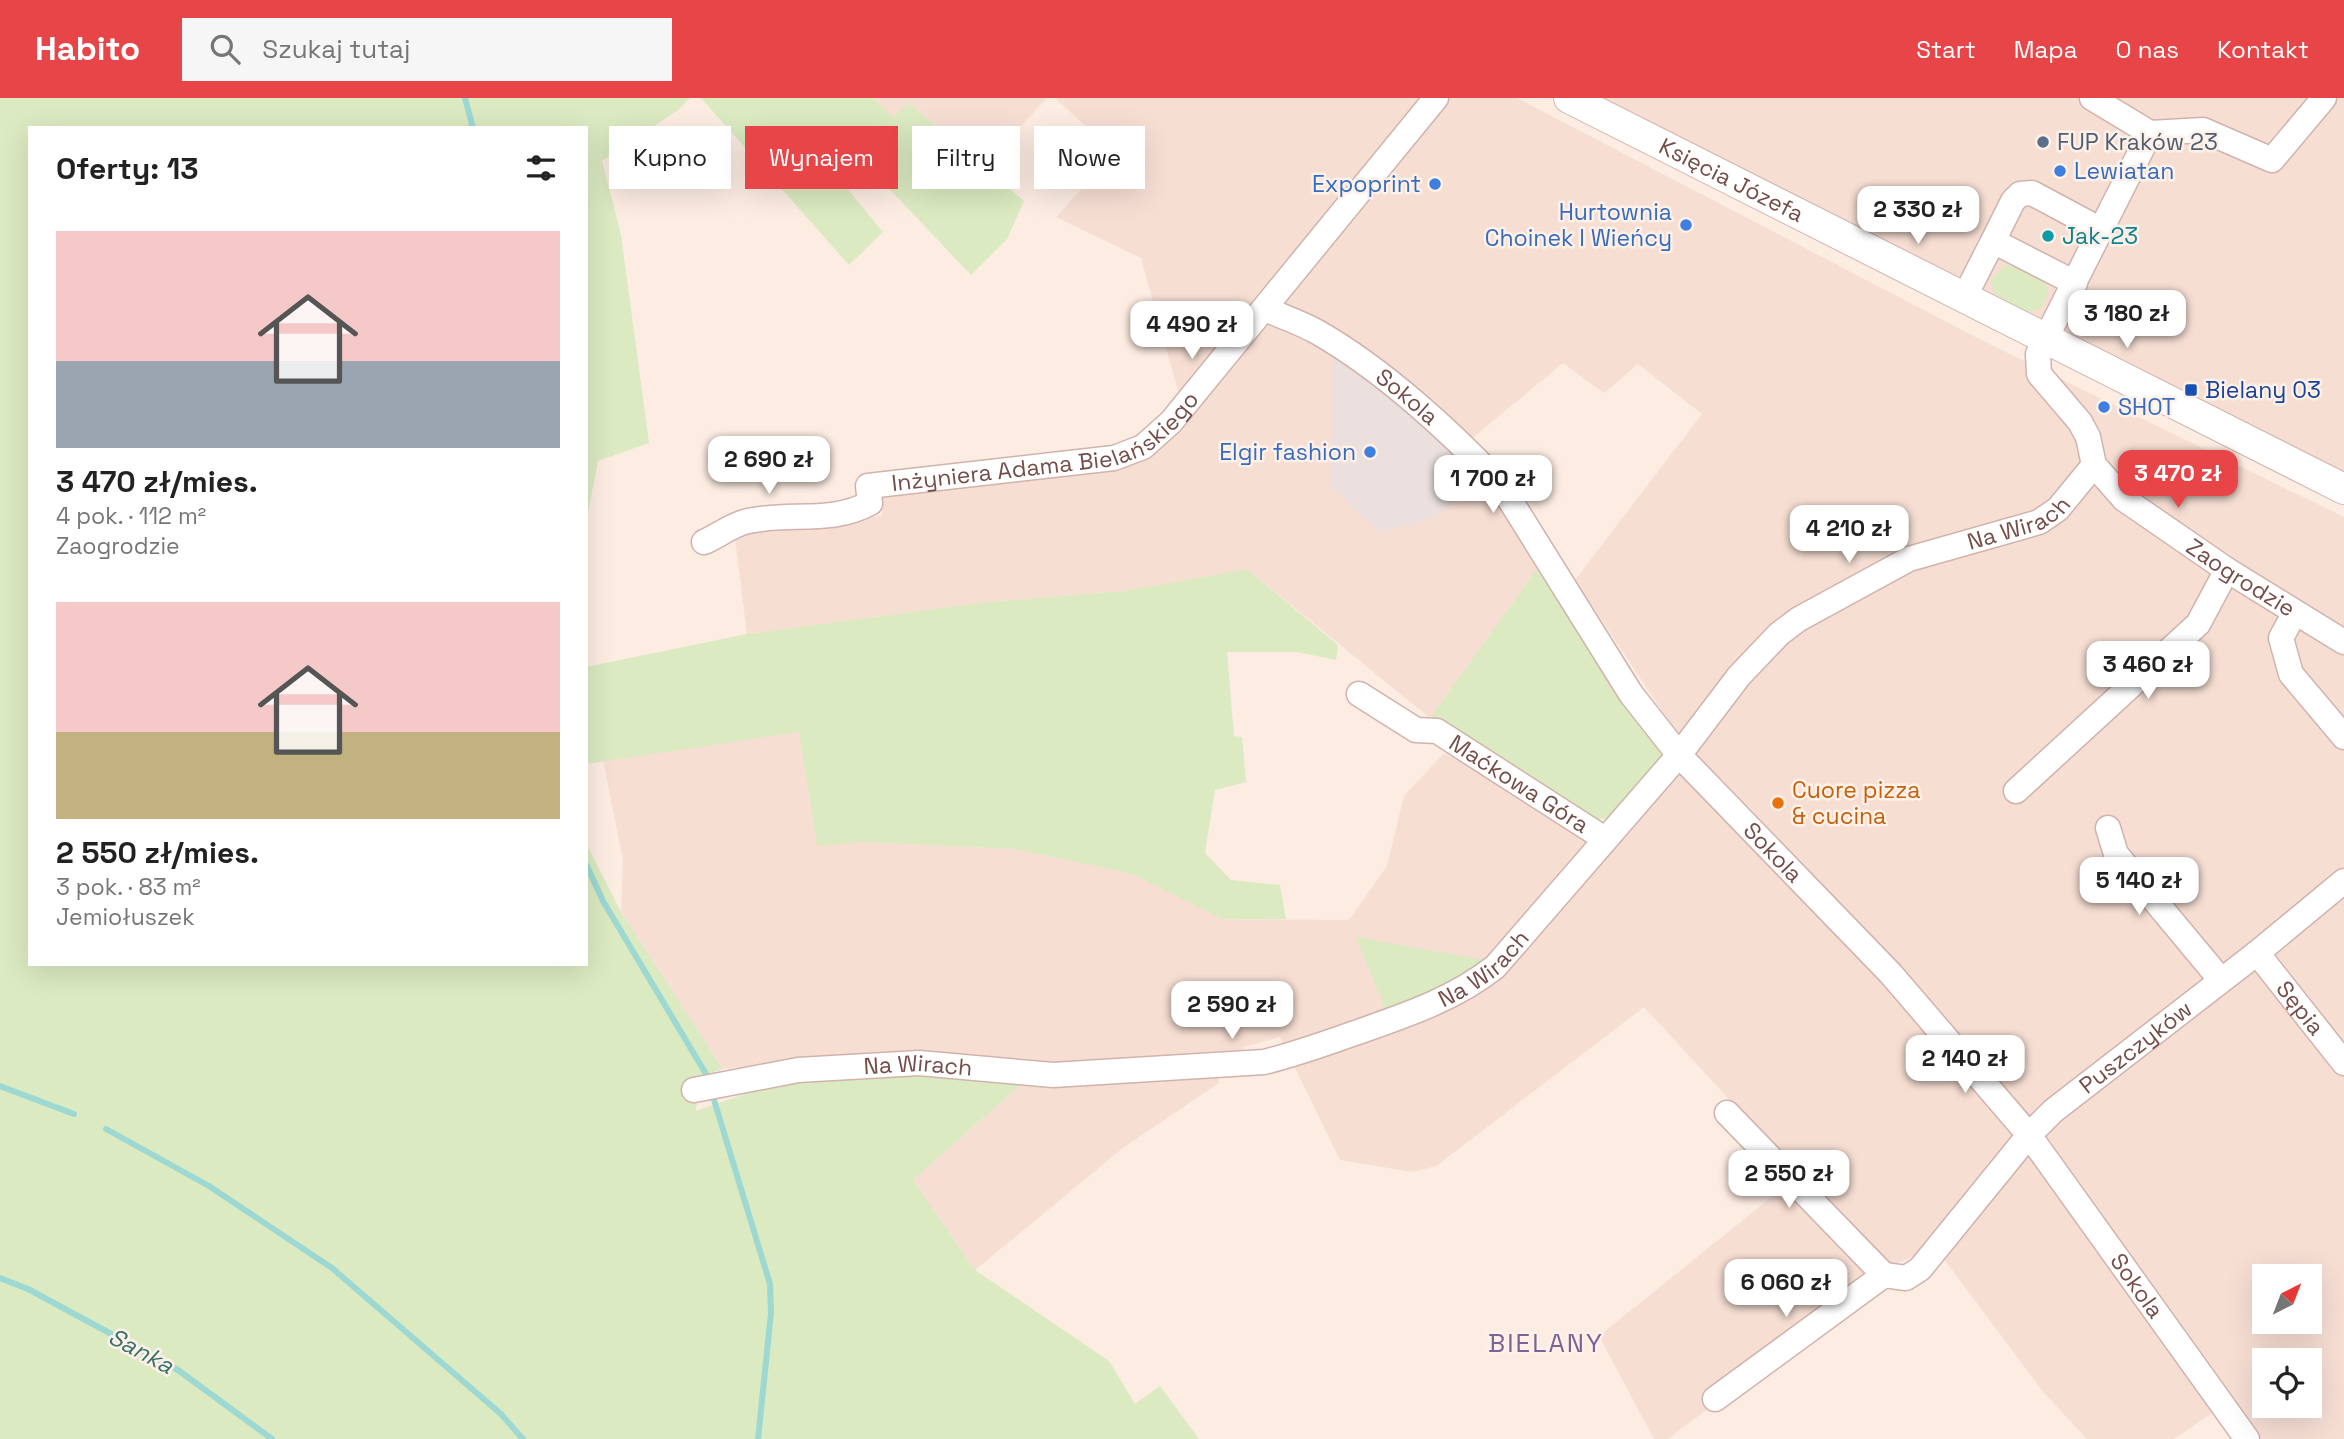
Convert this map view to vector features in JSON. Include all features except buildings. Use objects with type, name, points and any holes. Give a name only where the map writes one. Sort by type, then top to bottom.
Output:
[{"type":"street","name":"Inżyniera Adama Bielańskiego","points":[[704,542],[747,521],[795,516],[840,516],[855,511],[870,503],[868,486],[1114,458],[1143,447],[1171,422],[1436,98]]},
{"type":"street","name":"Księcia Józefa","points":[[1569,98],[2344,489]]},
{"type":"street","points":[[2092,98],[2150,133],[2203,130],[2272,160],[2324,98]]},
{"type":"street","name":"Zaogrodzie","points":[[2150,133],[2103,231],[2045,338],[2038,354],[2039,374],[2080,422],[2088,437],[2094,465],[2124,499],[2294,614],[2344,642]]},
{"type":"street","points":[[1964,298],[2012,201],[2020,194],[2032,193],[2103,231]]},
{"type":"street","points":[[1993,241],[2075,283]]},
{"type":"street","name":"Sokola","points":[[1265,309],[1318,333],[1378,374],[1475,458],[1500,484],[1631,694],[1679,755],[1891,974],[2029,1135],[2247,1439]]},
{"type":"street","name":"Na Wirach","points":[[694,1090],[797,1070],[919,1063],[1053,1075],[1264,1062],[1291,1056],[1439,1003],[1469,987],[1495,967],[1679,755],[1739,676],[1779,634],[1799,619],[1909,559],[2039,522],[2058,509],[2094,465]]},
{"type":"street","points":[[2016,791],[2198,624],[2227,570]]},
{"type":"street","points":[[2294,614],[2281,638],[2291,674],[2344,737]]},
{"type":"street","name":"Maćkowa Góra","points":[[1359,694],[1416,730],[1437,731],[1605,839]]},
{"type":"street","points":[[2108,828],[2116,854],[2220,979]]},
{"type":"street","name":"Puszczyków","points":[[1884,1275],[1906,1278],[1920,1269],[2029,1135],[2053,1111],[2220,979],[2257,953],[2344,881]]},
{"type":"street","name":"Sępia","points":[[2257,953],[2344,1063]]},
{"type":"street","points":[[1714,1399],[1884,1275],[1727,1113]]},
{"type":"shaded area","points":[[873,98],[1047,98],[1020,127],[936,126],[909,103],[893,117]]},
{"type":"shaded area","points":[[1055,98],[1517,98],[1987,343],[2344,517],[2344,1439],[2238,1439],[2218,1409],[2174,1439],[2087,1439],[2044,1393],[1935,1247],[1893,1265],[1881,1261],[1707,1399],[1710,1407],[1668,1439],[1654,1439],[1599,1336],[1799,1175],[1644,1007],[1436,1166],[1413,1172],[1340,1160],[1280,1037],[1244,1047],[1242,1058],[1063,1066],[849,1057],[723,1069],[621,912],[623,860],[603,760],[799,732],[817,845],[863,842],[1015,849],[1132,874],[1222,919],[1349,920],[1387,866],[1404,796],[1444,753],[1611,843],[1678,735],[1575,580],[1702,414],[1638,364],[1604,393],[1563,363],[1470,440],[1389,364],[1335,334],[1428,521],[1486,484],[1541,563],[1430,718],[1247,569],[1124,591],[987,602],[747,634],[734,530],[882,516],[883,492],[1103,466],[1186,420],[1141,258],[1056,217],[1082,189],[1145,189],[1145,126],[1086,126]]},
{"type":"shaded area","points":[[1593,98],[2344,98],[2344,471],[2162,384]]},
{"type":"shaded area","name":"Elgir fashion","points":[[1333,346],[1381,384],[1486,484],[1428,521],[1379,532],[1330,485]]},
{"type":"shaded area","points":[[1217,1076],[1219,1083],[1124,1147],[975,1270],[913,1180],[1021,1084]]},
{"type":"green space","points":[[0,98],[690,98],[654,126],[609,126],[609,156],[602,161],[621,235],[649,443],[598,461],[588,513],[588,126],[28,126],[28,966],[588,966],[588,847],[621,912],[723,1069],[699,1077],[696,1111],[799,1075],[902,1071],[1021,1084],[913,1180],[975,1270],[1109,1361],[1135,1404],[1160,1386],[1199,1439],[0,1439]]},
{"type":"green space","points":[[701,98],[873,98],[893,117],[909,103],[936,126],[912,126],[912,189],[1010,189],[1024,201],[1007,239],[971,275],[889,189],[898,189],[898,126],[745,126],[745,148],[731,132],[731,126],[726,126]]},
{"type":"green space","points":[[782,189],[847,189],[883,232],[849,265]]},
{"type":"green space","points":[[2005,266],[2026,269],[2044,282],[2048,295],[2040,309],[2025,312],[1994,293],[1991,279]]},
{"type":"green space","points":[[1541,563],[1665,754],[1611,818],[1588,820],[1430,718]]},
{"type":"green space","points":[[1247,569],[1338,645],[1336,660],[1297,652],[1227,652],[1234,736],[1242,737],[1246,782],[1215,790],[1205,853],[1231,880],[1280,885],[1286,919],[1222,919],[1132,874],[1015,849],[863,842],[817,846],[799,732],[588,764],[588,667],[747,634],[987,602],[1124,591]]},
{"type":"green space","points":[[1356,937],[1490,961],[1388,1016]]},
{"type":"waterway","points":[[465,98],[472,126]]},
{"type":"waterway","points":[[588,868],[603,901],[706,1074]]},
{"type":"waterway","points":[[0,1086],[74,1114]]},
{"type":"waterway","points":[[714,1100],[770,1284],[771,1313],[758,1439]]},
{"type":"waterway","points":[[106,1129],[209,1186],[332,1268],[501,1414],[523,1439]]},
{"type":"waterway","name":"Sanka","points":[[0,1278],[28,1289],[178,1370],[272,1439]]},
{"type":"place","name":"FUP Kraków 23","points":[[2043,142]]},
{"type":"place","name":"Lewiatan","points":[[2060,171]]},
{"type":"place","name":"Expoprint","points":[[1435,184]]},
{"type":"place","name":"Hurtownia Choinek I Wieńcy","points":[[1686,225]]},
{"type":"place","name":"Jak-23","points":[[2048,236]]},
{"type":"place","name":"Bielany 03","points":[[2191,390]]},
{"type":"place","name":"SHOT","points":[[2104,407]]},
{"type":"place","name":"Elgir fashion","points":[[1370,452]]},
{"type":"place","name":"Cuore pizza & cucina","points":[[1778,803]]},
{"type":"district","name":"BIELANY","points":[[1546,1343]]}]
